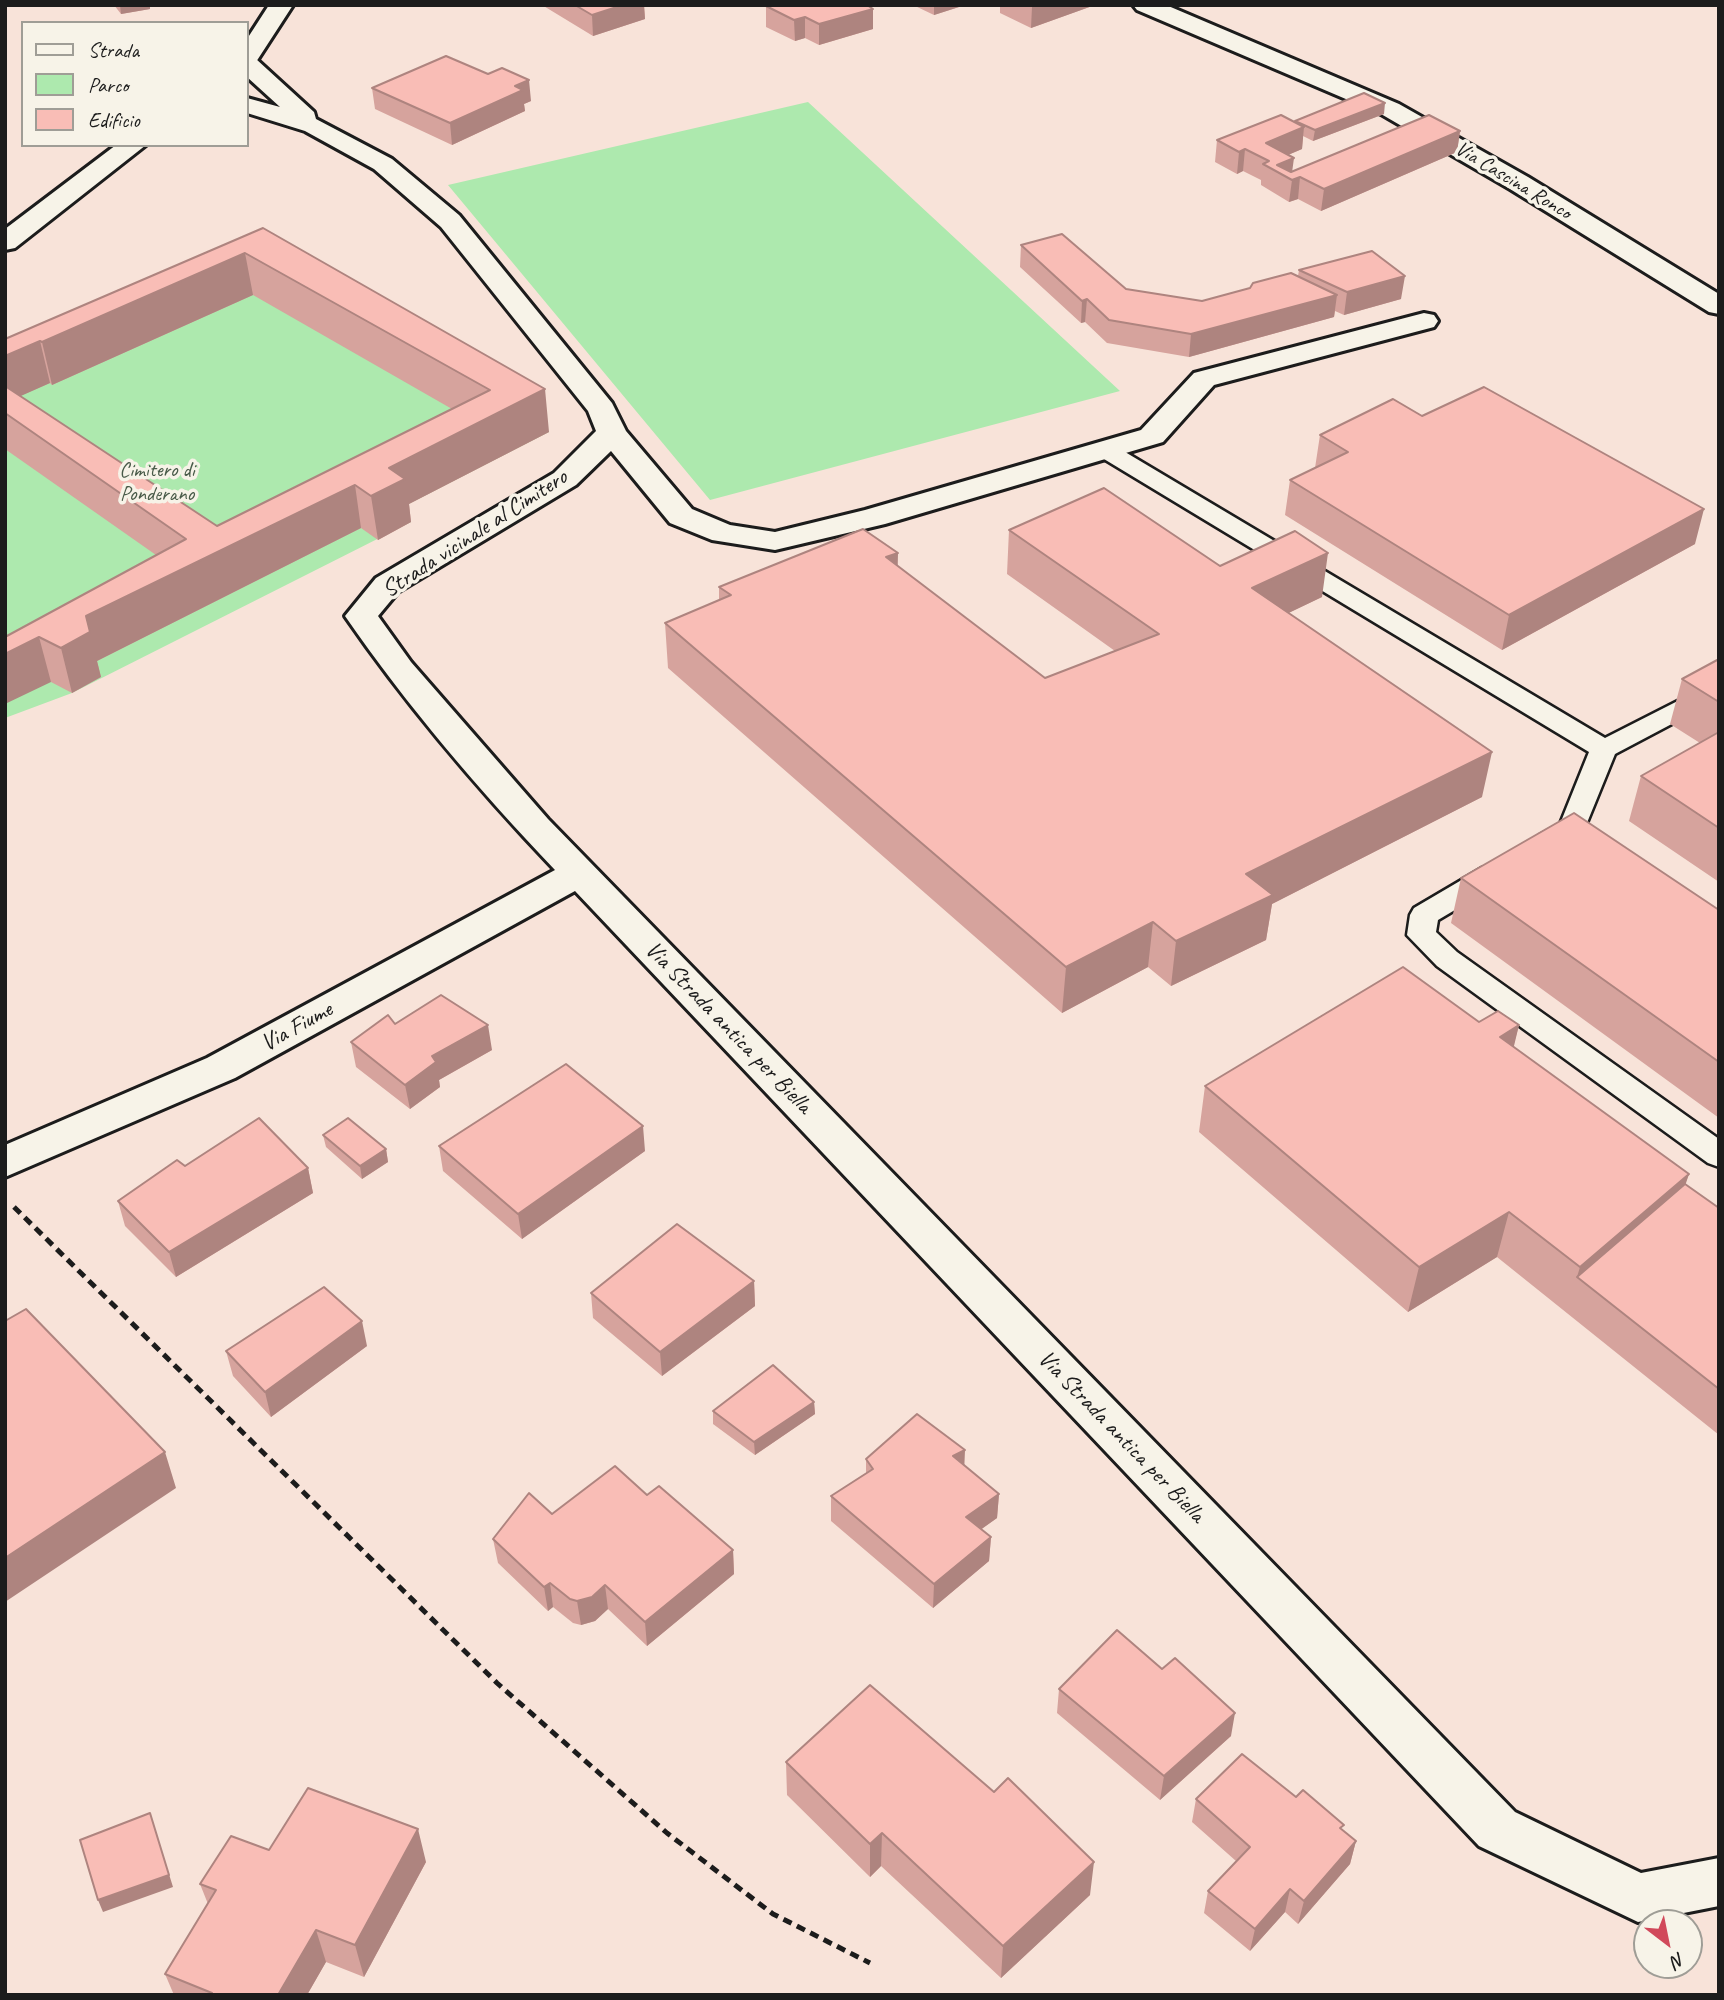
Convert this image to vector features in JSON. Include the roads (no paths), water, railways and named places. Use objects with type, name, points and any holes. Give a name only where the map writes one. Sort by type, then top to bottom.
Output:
[{"type":"street","points":[[248,55],[281,5]]},
{"type":"street","name":"Via Cascina Ronco","points":[[1145,5],[1390,109],[1518,183],[1719,306]]},
{"type":"street","points":[[248,65],[314,126]]},
{"type":"street","points":[[248,105],[314,126],[383,164],[450,221],[602,409],[612,433],[681,516],[723,533],[775,541],[874,517],[1108,451],[1152,436],[1205,379],[1424,321]]},
{"type":"street","points":[[5,242],[131,147]]},
{"type":"street","name":"Strada vicinale al Cimitero","points":[[579,873],[399,669],[360,615],[387,585],[565,479],[612,433]]},
{"type":"street","name":"Via Fiume","points":[[5,1162],[221,1068],[579,873]]},
{"type":"street","name":"Via Strada antica per Biella","points":[[579,873],[1497,1829],[1638,1898],[1719,1882]]},
{"type":"lane","points":[[1108,451],[1604,748]]},
{"type":"lane","points":[[1719,688],[1604,748],[1583,837],[1521,859],[1424,915],[1421,935],[1447,959],[1719,1155]]},
{"type":"park label","name":"Cimitero di Ponderano","points":[[157,482]]}]
